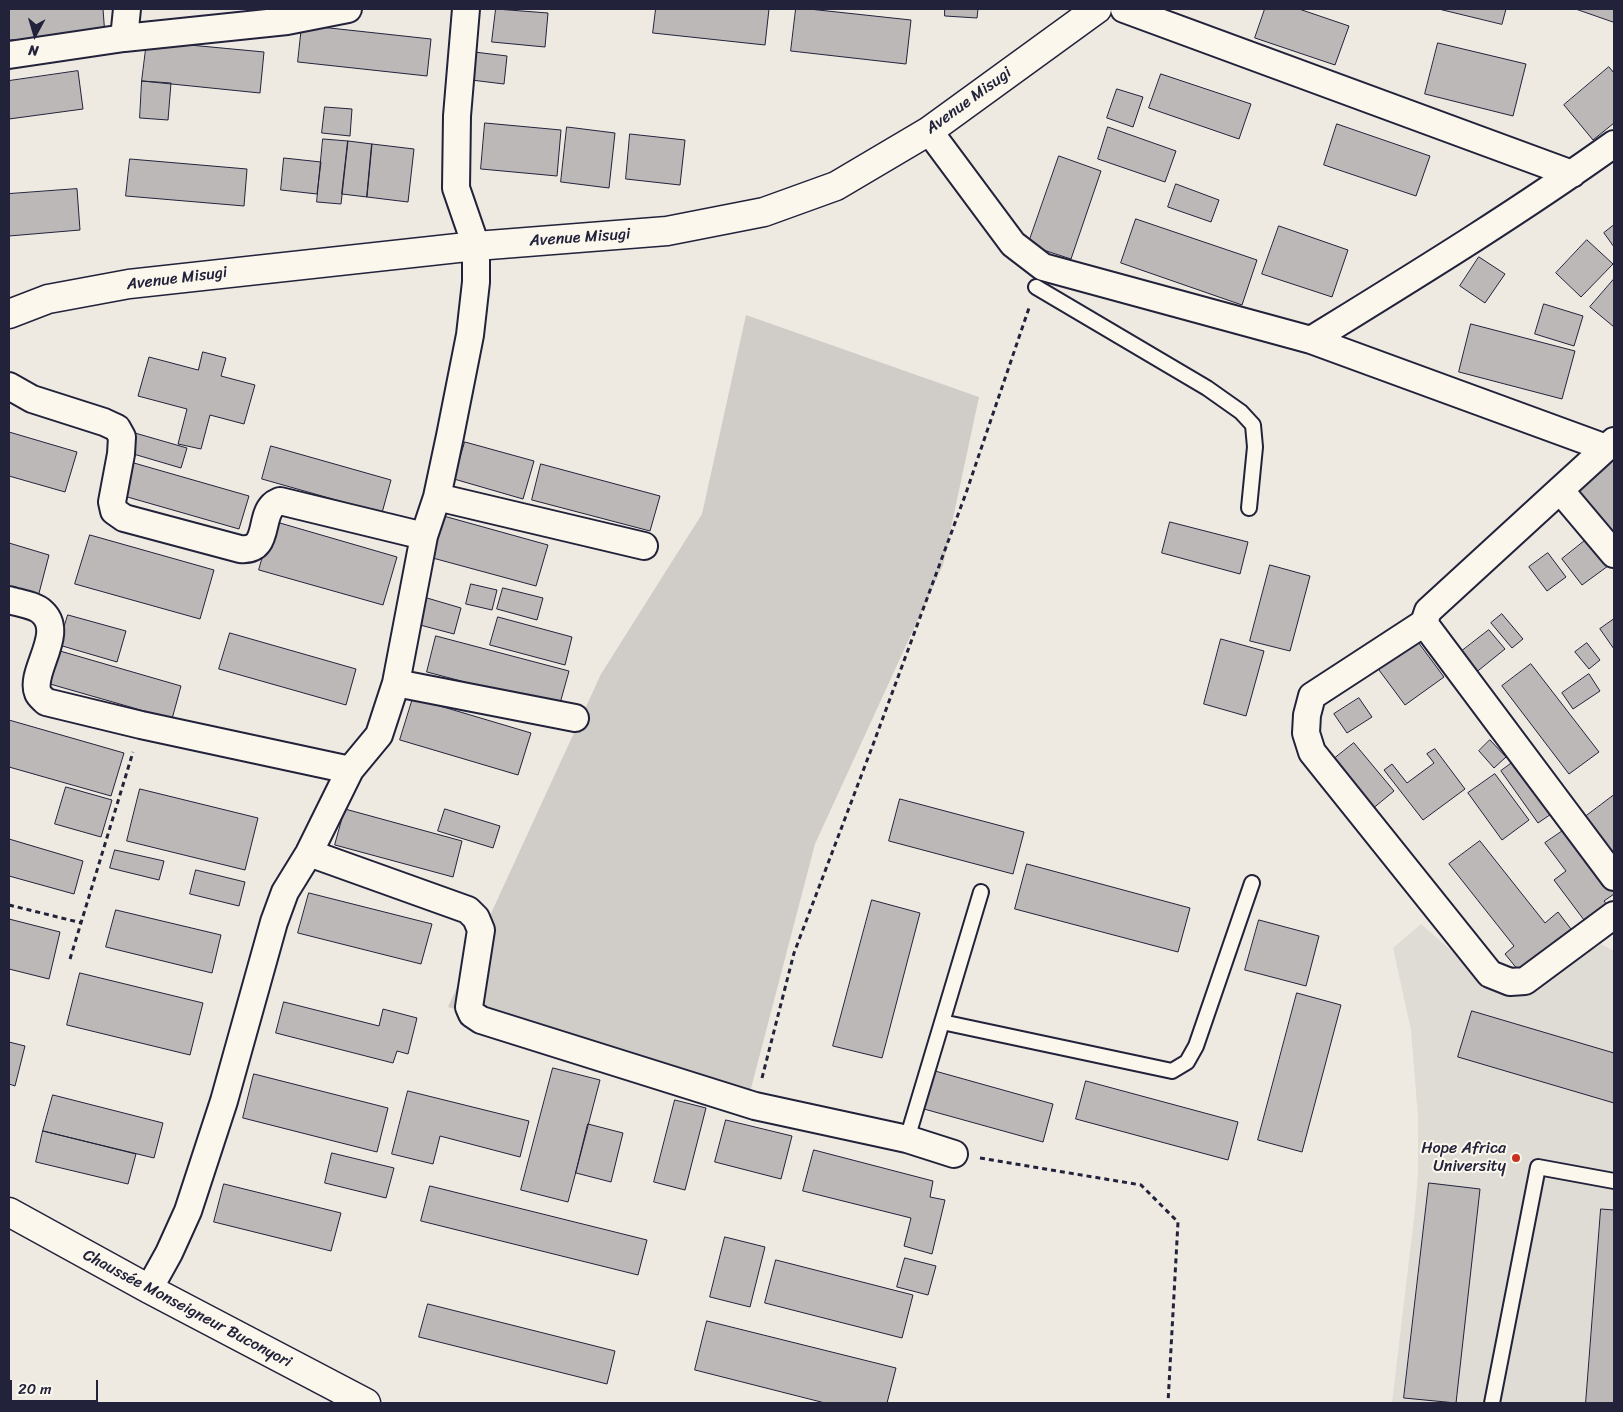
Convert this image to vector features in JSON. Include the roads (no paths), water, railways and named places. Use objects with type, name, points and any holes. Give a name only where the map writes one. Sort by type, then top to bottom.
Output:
[{"type":"street","points":[[124,38],[127,9]]},
{"type":"street","points":[[9,54],[124,38],[287,21],[348,9]]},
{"type":"street","points":[[149,1289],[169,1253],[188,1211],[224,1101],[274,922],[285,892],[308,853],[350,770],[379,735],[396,683],[424,536],[437,497],[470,335],[476,282],[476,246],[456,188],[457,116],[466,9]]},
{"type":"street","name":"Avenue Misugi","points":[[9,314],[48,299],[129,284],[476,246],[667,231],[764,212],[836,186],[929,130],[1097,9]]},
{"type":"street","points":[[1124,9],[1572,174]]},
{"type":"street","points":[[929,130],[1013,244],[1043,267],[1311,340],[1610,445],[1428,611],[1424,623],[1312,696],[1307,715],[1306,734],[1312,752],[1490,974],[1510,982],[1526,981],[1614,916]]},
{"type":"street","points":[[1311,340],[1427,268],[1572,174],[1614,144]]},
{"type":"street","points":[[9,386],[32,399],[117,428],[122,437],[121,454],[112,502],[114,511],[124,518],[249,550],[258,544],[272,506],[280,501],[424,536]]},
{"type":"street","points":[[1560,490],[1614,554]]},
{"type":"street","points":[[437,497],[644,546]]},
{"type":"street","points":[[9,600],[41,610],[50,620],[51,633],[36,685],[38,694],[46,702],[141,725],[350,770]]},
{"type":"street","points":[[1424,623],[1614,877]]},
{"type":"street","points":[[396,683],[576,718]]},
{"type":"street","points":[[308,853],[468,910],[476,918],[482,930],[470,1007],[472,1014],[481,1020],[755,1106],[907,1139],[954,1154]]},
{"type":"street","name":"Chaussée Monseigneur Buconyori","points":[[9,1212],[149,1289],[366,1403]]},
{"type":"lane","points":[[1036,287],[1207,388],[1241,412],[1253,425],[1255,447],[1249,508]]},
{"type":"lane","points":[[942,1022],[1172,1071],[1187,1062],[1196,1046],[1252,883]]},
{"type":"lane","points":[[907,1139],[980,892]]},
{"type":"lane","points":[[1492,1403],[1538,1167],[1614,1181]]},
{"type":"place","name":"Hope Africa University","points":[[1516,1158]]}]
